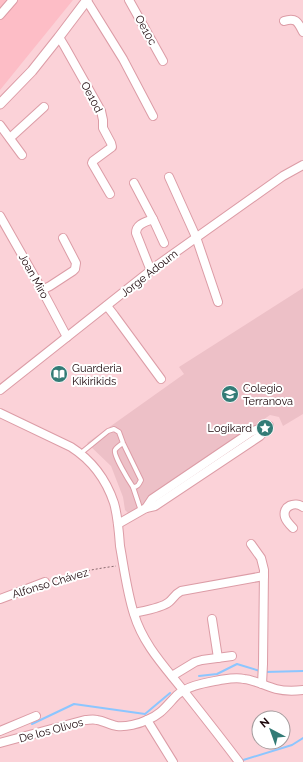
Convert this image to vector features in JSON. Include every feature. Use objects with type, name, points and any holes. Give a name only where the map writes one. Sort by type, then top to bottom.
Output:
[{"type":"street","points":[[0,15],[13,0]]},
{"type":"street","points":[[0,104],[32,71],[87,0],[123,59],[153,116]]},
{"type":"street","name":"Oe10c","points":[[129,0],[163,61]]},
{"type":"street","points":[[284,21],[289,19],[295,20],[298,22],[303,32]]},
{"type":"street","name":"Oe10d","points":[[59,37],[103,115],[103,128],[112,147],[92,161],[92,163],[110,194]]},
{"type":"street","points":[[10,138],[44,108]]},
{"type":"street","points":[[0,125],[22,156]]},
{"type":"street","name":"Jorge Adoum","points":[[0,390],[196,237],[283,176],[303,165]]},
{"type":"street","points":[[168,178],[196,237],[218,302]]},
{"type":"street","points":[[134,183],[164,243]]},
{"type":"street","name":"Joan Miro","points":[[0,216],[3,229],[42,290],[67,337]]},
{"type":"street","points":[[151,271],[136,230],[140,225],[153,219]]},
{"type":"street","points":[[42,290],[76,268],[76,263],[63,238]]},
{"type":"street","points":[[107,306],[161,380]]},
{"type":"street","points":[[0,413],[81,453],[96,468],[108,488],[114,504],[123,565],[134,613],[144,638],[239,762]]},
{"type":"street","points":[[118,524],[144,509],[155,506],[251,432],[269,426],[260,436],[202,470]]},
{"type":"street","points":[[293,528],[285,517],[284,514],[286,509],[294,504],[303,507]]},
{"type":"street","points":[[251,544],[263,563],[262,680]]},
{"type":"street","points":[[134,613],[166,604],[181,591],[264,576]]},
{"type":"street","name":"Alfonso Chávez","points":[[0,599],[45,582]]},
{"type":"street","points":[[212,619],[218,658]]},
{"type":"street","points":[[172,676],[195,662],[232,656]]},
{"type":"street","name":"De los Olivos","points":[[0,743],[85,720],[97,720],[117,726],[148,720],[157,716],[184,690],[197,685],[234,678],[262,680],[277,689],[303,690]]},
{"type":"street","points":[[0,731],[36,716]]},
{"type":"street","points":[[148,720],[173,762]]},
{"type":"lane","points":[[81,453],[114,428],[119,432],[141,480],[138,486],[133,487]]},
{"type":"lane","points":[[123,443],[115,450],[116,456],[144,509]]},
{"type":"path","name":"Alfonso Chávez","points":[[45,582],[70,574],[123,565]]},
{"type":"shaded area","points":[[0,0],[73,0],[0,90]]},
{"type":"shaded area","name":"Colegio Terranova","points":[[303,288],[303,414],[283,426],[279,417],[270,415],[129,514],[125,510],[123,497],[111,466],[87,443],[184,374],[179,367]]},
{"type":"waterway","points":[[199,676],[217,674],[237,664],[260,671]]},
{"type":"waterway","points":[[265,672],[303,671]]},
{"type":"waterway","points":[[32,724],[74,704],[145,714],[170,693]]},
{"type":"waterway","points":[[240,761],[292,745],[303,738]]},
{"type":"place","name":"Guarderia Kikirikids","points":[[59,374]]},
{"type":"place","name":"Colegio Terranova","points":[[230,394]]},
{"type":"place","name":"Logikard","points":[[265,428]]}]
